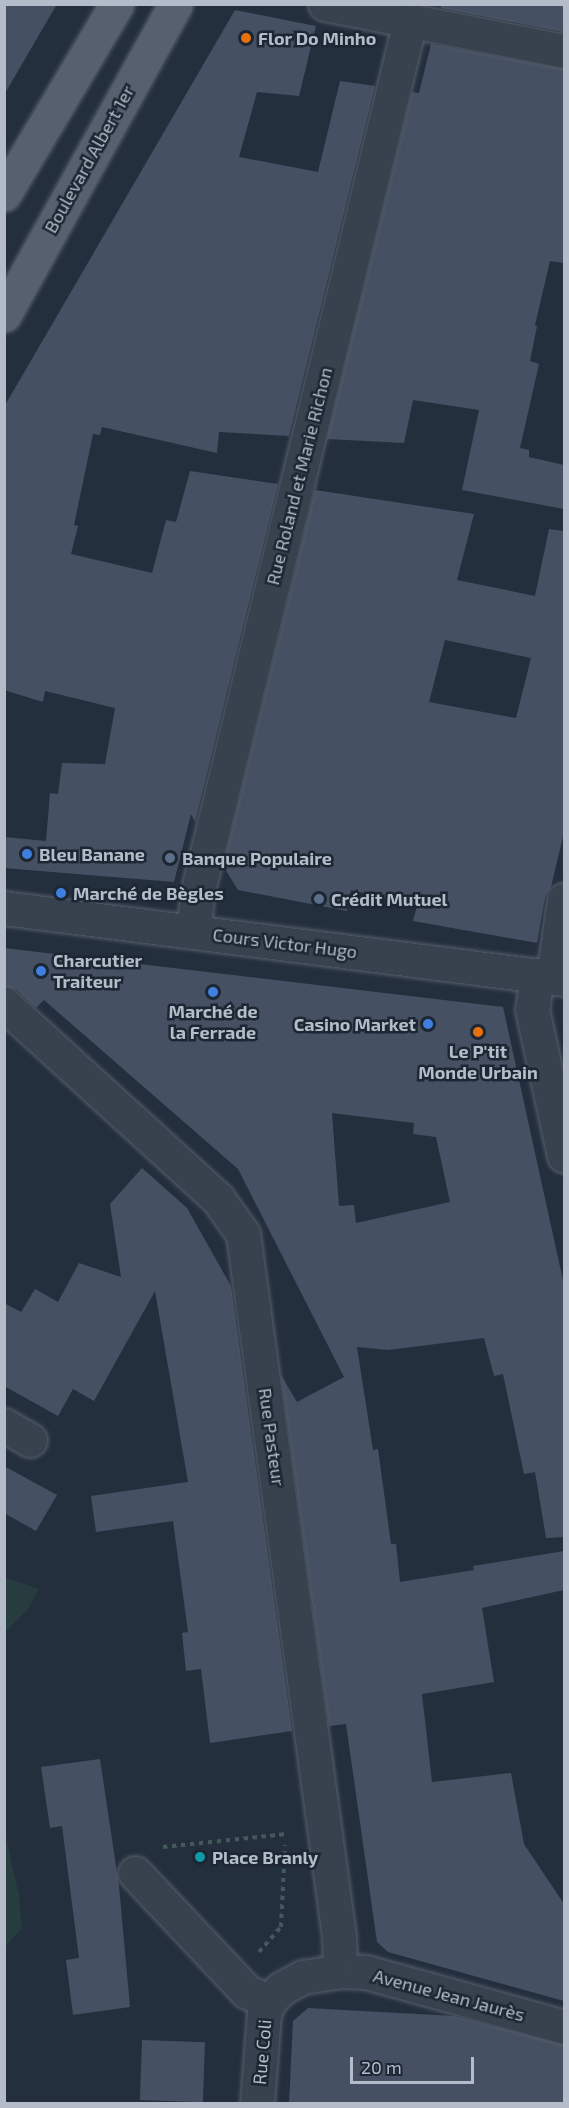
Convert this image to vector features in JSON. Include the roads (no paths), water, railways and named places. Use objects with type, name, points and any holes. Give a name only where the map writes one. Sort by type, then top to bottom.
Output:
[{"type":"main road","points":[[4,194],[117,4]]},
{"type":"main road","name":"Boulevard Albert 1er","points":[[4,315],[176,4]]},
{"type":"street","points":[[325,4],[564,51]]},
{"type":"street","name":"Rue Roland et Marie Richon","points":[[193,931],[198,890],[411,21]]},
{"type":"street","points":[[564,900],[551,977],[532,1009],[564,1156]]},
{"type":"street","name":"Cours Victor Hugo","points":[[4,908],[551,977]]},
{"type":"street","name":"Rue Pasteur","points":[[4,1004],[218,1199],[243,1234],[339,1937],[340,1971]]},
{"type":"street","points":[[135,1873],[234,1980],[247,1992],[269,2001]]},
{"type":"street","name":"Avenue Jean Jaurès","points":[[269,2001],[282,1988],[303,1977],[340,1971],[366,1972],[564,2027]]},
{"type":"street","name":"Rue Coli","points":[[257,2103],[261,2027],[269,2001]]},
{"type":"place","name":"Flor Do Minho","points":[[246,38]]},
{"type":"place","name":"Bleu Banane","points":[[27,854]]},
{"type":"place","name":"Banque Populaire","points":[[170,858]]},
{"type":"place","name":"Marché de Bègles","points":[[61,893]]},
{"type":"place","name":"Crédit Mutuel","points":[[319,899]]},
{"type":"place","name":"Charcutier Traiteur","points":[[41,971]]},
{"type":"place","name":"Marché de la Ferrade","points":[[213,992]]},
{"type":"place","name":"Casino Market","points":[[428,1024]]},
{"type":"place","name":"Le P'tit Monde Urbain","points":[[478,1032]]},
{"type":"place","name":"Place Branly","points":[[200,1857]]}]
